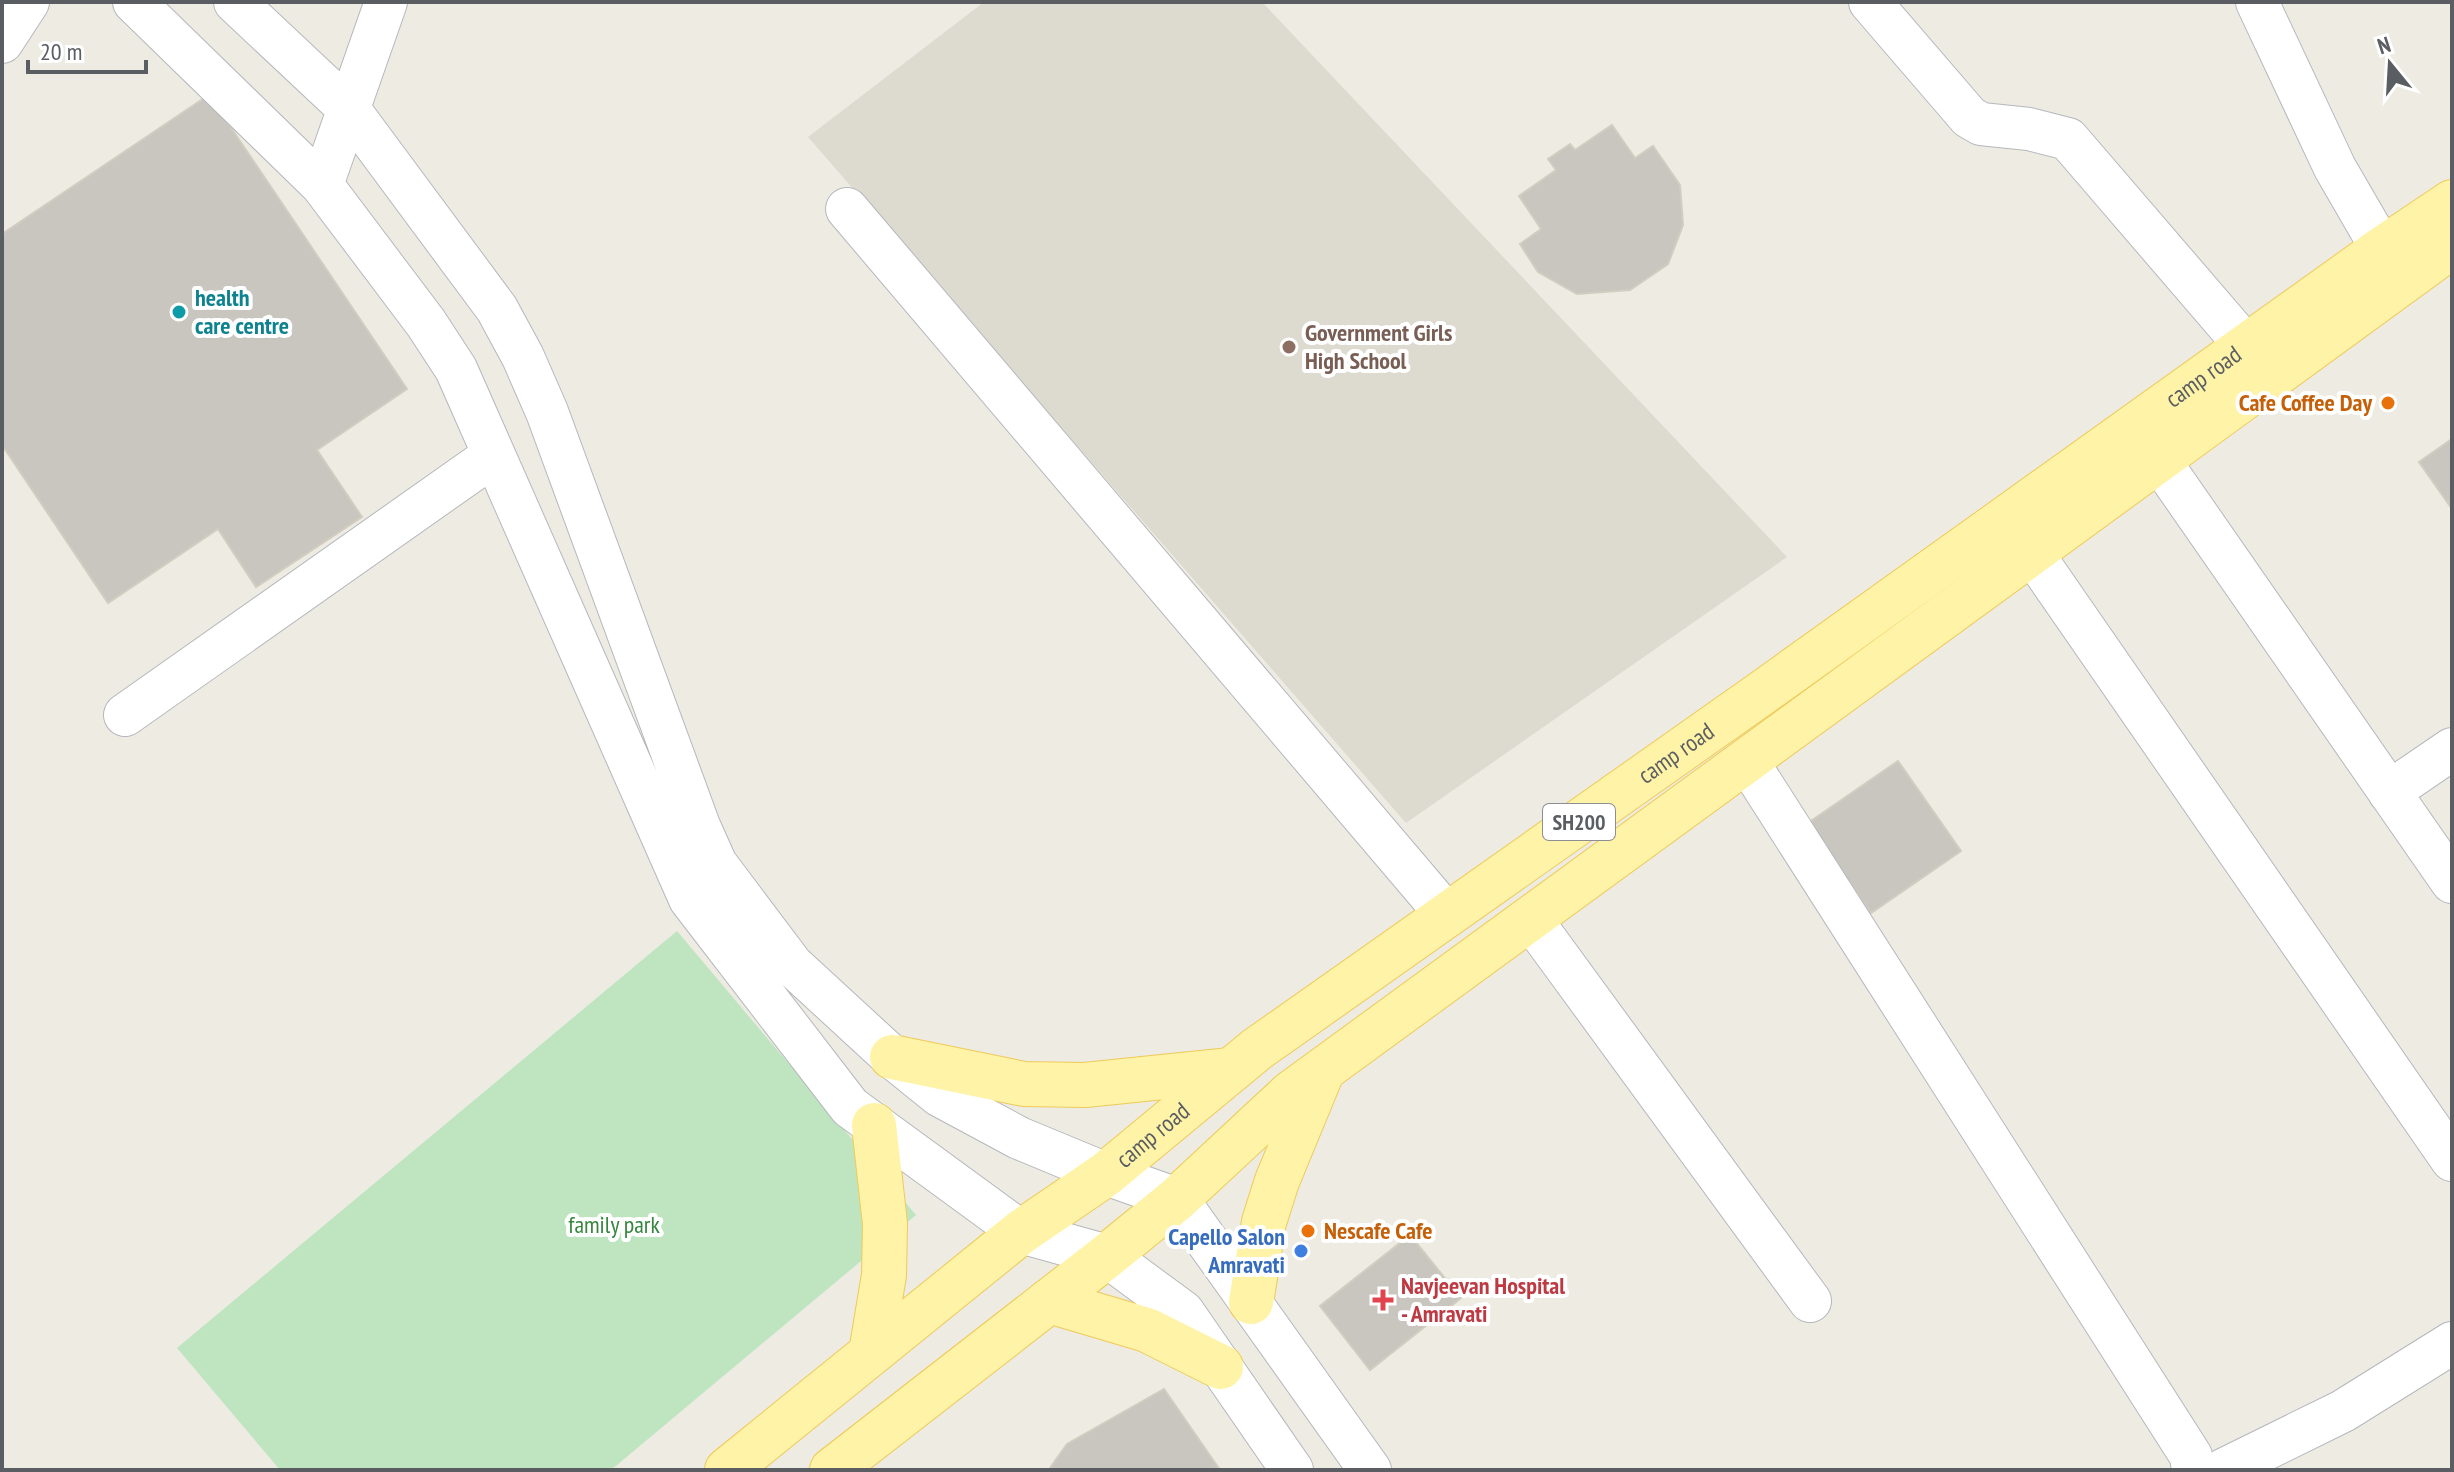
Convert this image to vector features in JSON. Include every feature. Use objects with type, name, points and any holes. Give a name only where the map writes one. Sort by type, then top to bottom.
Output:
[{"type":"main road","name":"camp road","points":[[727,1470],[1021,1232],[1106,1174],[1231,1070],[2452,202]]},
{"type":"main road","name":"camp road","points":[[832,1470],[1177,1199],[1291,1093],[2452,246]]},
{"type":"main road","points":[[892,1057],[1024,1084],[1085,1085],[1231,1070]]},
{"type":"main road","points":[[1251,1302],[1268,1208],[1323,1069]]},
{"type":"main road","points":[[871,1353],[884,1275],[885,1236],[874,1125]]},
{"type":"main road","points":[[1049,1301],[1147,1330],[1221,1367]]},
{"type":"street","points":[[2,42],[28,2]]},
{"type":"street","points":[[134,2],[322,185],[426,323],[456,369],[690,899],[850,1107],[1021,1232],[1107,1256],[1183,1312],[1292,1470]]},
{"type":"street","points":[[235,2],[348,108],[497,309],[523,357],[547,412],[699,826],[716,864],[792,965],[892,1057],[939,1095],[1019,1138],[1177,1199],[1370,1470]]},
{"type":"street","points":[[322,185],[386,2]]},
{"type":"street","points":[[1870,2],[1969,117],[1981,124],[2029,129],[2068,139],[2246,346]]},
{"type":"street","points":[[2257,2],[2335,168],[2382,249]]},
{"type":"street","points":[[847,209],[1447,915]]},
{"type":"street","points":[[125,715],[494,455]]},
{"type":"street","points":[[2159,460],[2452,882]]},
{"type":"street","points":[[2032,553],[2445,1135]]},
{"type":"street","points":[[2389,792],[2452,749]]},
{"type":"street","points":[[1747,761],[2191,1456],[2193,1470]]},
{"type":"street","points":[[1530,918],[1810,1301]]},
{"type":"street","points":[[2223,1470],[2343,1411],[2452,1343]]},
{"type":"shaded area","name":"Government Girls High School","points":[[984,2],[1262,2],[1787,557],[1406,823],[808,137]]},
{"type":"green space","name":"family park","points":[[677,931],[916,1215],[611,1470],[280,1470],[177,1348]]},
{"type":"building","name":"health care centre","points":[[209,95],[407,389],[317,450],[362,517],[256,587],[218,529],[108,603],[2,445],[2,234]]},
{"type":"building","points":[[1612,125],[1635,158],[1653,146],[1680,185],[1683,225],[1668,264],[1630,290],[1577,294],[1538,272],[1520,244],[1541,229],[1519,196],[1556,170],[1548,159],[1570,144],[1575,150]]},
{"type":"building","points":[[2452,439],[2452,509],[2419,462]]},
{"type":"building","points":[[1898,761],[1961,851],[1871,913],[1808,823]]},
{"type":"building","points":[[1410,1235],[1461,1298],[1370,1370],[1320,1306]]},
{"type":"building","points":[[1164,1389],[1220,1470],[1051,1470],[1067,1444]]},
{"type":"place","name":"health care centre","points":[[179,312]]},
{"type":"place","name":"Government Girls High School","points":[[1289,347]]},
{"type":"place","name":"Cafe Coffee Day","points":[[2388,403]]},
{"type":"place","name":"Nescafe Cafe","points":[[1308,1231]]},
{"type":"place","name":"Capello Salon Amravati","points":[[1301,1251]]},
{"type":"place","name":"Navjeevan Hospital - Amravati","points":[[1383,1300]]}]
